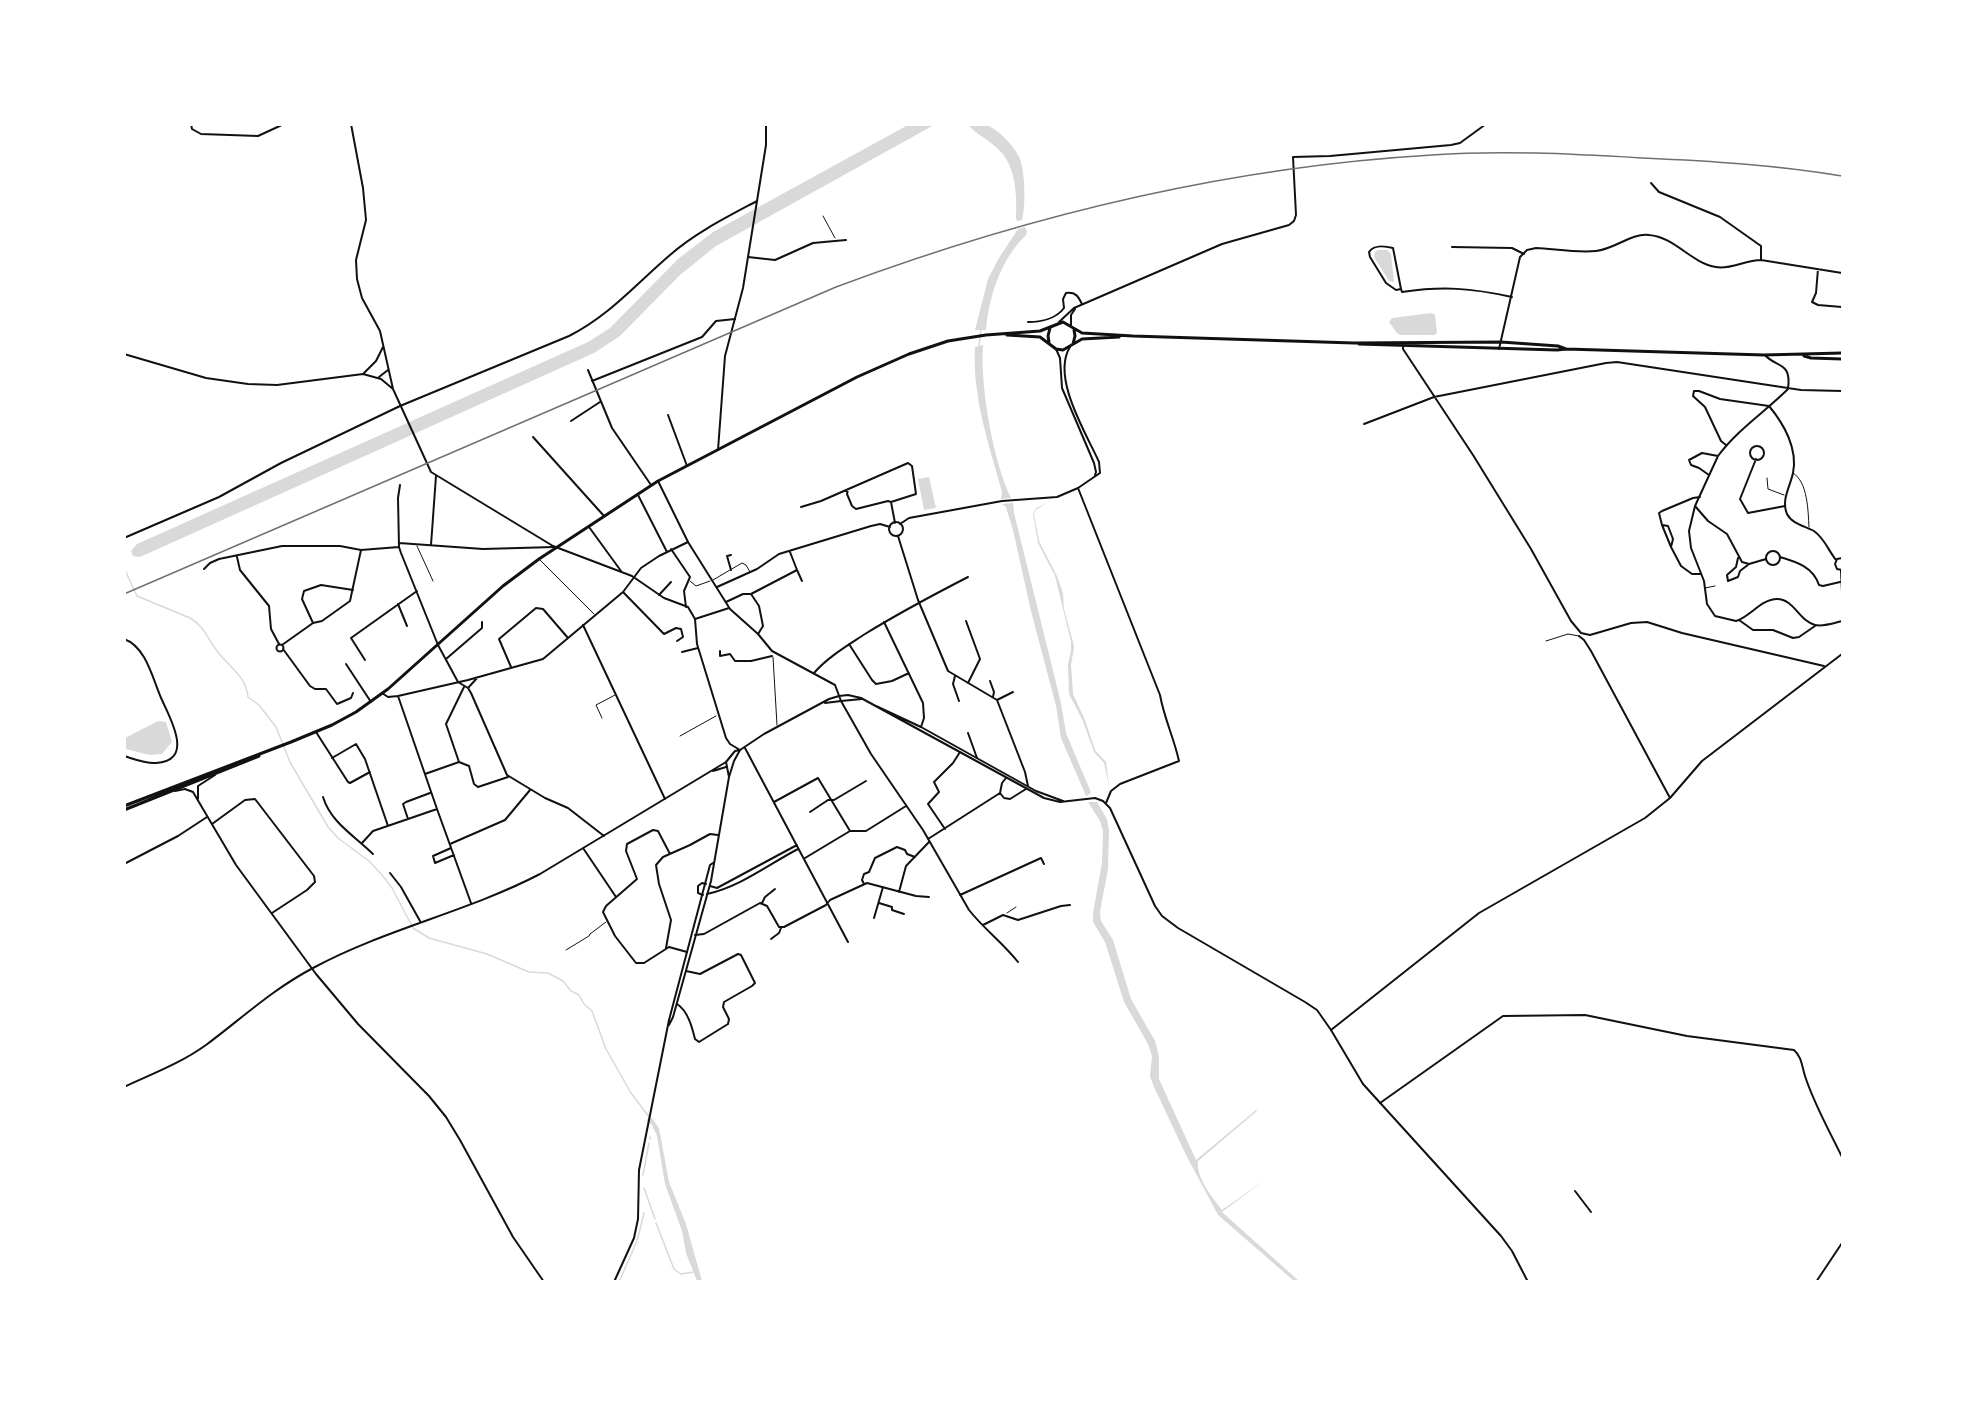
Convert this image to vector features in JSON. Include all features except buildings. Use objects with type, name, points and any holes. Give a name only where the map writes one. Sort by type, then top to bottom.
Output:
[{"type":"main road","points":[[124,808],[277,748],[343,719],[382,693],[503,586],[539,559],[651,485],[857,377],[930,346],[973,336],[1040,331],[1059,322],[1082,333],[1132,336],[1354,343],[1500,342],[1558,346],[1566,349]]},
{"type":"main road","points":[[1050,344],[1048,336],[1051,327]]},
{"type":"main road","points":[[1071,346],[1075,336],[1072,327]]},
{"type":"main road","points":[[996,334],[1040,337],[1056,349],[1063,350],[1082,339],[1132,336]]},
{"type":"main road","points":[[1354,343],[1764,355],[1842,353]]},
{"type":"main road","points":[[1802,355],[1811,358],[1842,359]]},
{"type":"main road","points":[[124,808],[170,792],[271,750]]},
{"type":"street","points":[[191,124],[192,129],[201,134],[258,136],[284,124]]},
{"type":"street","points":[[351,124],[363,188],[366,220],[356,260],[357,279],[362,298],[379,327],[393,389],[428,468],[436,476],[557,547],[634,577],[659,595],[686,606]]},
{"type":"street","points":[[718,450],[725,356],[748,257],[766,145],[766,124]]},
{"type":"street","points":[[1059,322],[1071,310],[1081,305],[1222,244],[1289,225],[1294,221],[1296,215],[1293,157],[1451,146],[1460,143],[1486,124]]},
{"type":"street","points":[[1651,183],[1659,192],[1720,217],[1761,246],[1761,260]]},
{"type":"street","points":[[124,538],[219,497],[281,463],[400,406],[569,336],[590,325],[613,308],[672,253],[708,228],[757,201]]},
{"type":"street","points":[[1499,349],[1520,257],[1527,250],[1536,248],[1597,251],[1641,234],[1666,240],[1707,265],[1716,267],[1731,266],[1750,259],[1842,273]]},
{"type":"street","points":[[748,257],[776,260],[813,243],[846,240]]},
{"type":"street","points":[[1401,289],[1393,248],[1376,246],[1371,249],[1370,257],[1386,284],[1396,290],[1401,289],[1402,292],[1450,287],[1512,297]]},
{"type":"street","points":[[1452,247],[1512,248],[1524,254]]},
{"type":"street","points":[[1818,269],[1816,293],[1812,302],[1818,305],[1842,306]]},
{"type":"street","points":[[1028,322],[1039,322],[1060,314],[1064,308],[1063,299],[1066,293],[1073,292],[1077,295],[1081,305]]},
{"type":"street","points":[[1072,327],[1072,311],[1081,305]]},
{"type":"street","points":[[592,382],[702,337],[716,321],[735,319]]},
{"type":"street","points":[[1403,345],[1403,349],[1531,549],[1571,621],[1591,651],[1670,798]]},
{"type":"street","points":[[890,527],[909,518],[1002,501],[1057,497],[1078,488],[1100,473],[1101,467],[1066,383],[1065,363],[1071,346]]},
{"type":"street","points":[[363,374],[371,368],[383,347]]},
{"type":"street","points":[[1056,349],[1060,358],[1062,388],[1096,468],[1093,478]]},
{"type":"street","points":[[124,354],[206,378],[277,385],[363,374],[379,377],[393,389]]},
{"type":"street","points":[[1764,355],[1785,369],[1789,387],[1743,427],[1718,456],[1695,506],[1691,519],[1690,542],[1702,573],[1707,604],[1712,613],[1721,618],[1739,620],[1753,630],[1773,630],[1793,638],[1805,634],[1815,625]]},
{"type":"street","points":[[1364,424],[1434,397],[1617,362],[1802,390],[1842,391]]},
{"type":"street","points":[[371,368],[373,375]]},
{"type":"street","points":[[379,377],[384,375],[389,368]]},
{"type":"street","points":[[588,370],[615,434],[651,485]]},
{"type":"street","points":[[1726,445],[1721,441],[1705,407],[1693,396],[1693,392],[1699,390],[1720,399],[1769,406],[1778,416],[1793,452],[1793,473],[1785,506],[1789,517],[1824,540],[1836,560],[1835,566],[1842,570],[1840,582],[1842,592]]},
{"type":"street","points":[[572,421],[600,402]]},
{"type":"street","points":[[668,415],[687,466]]},
{"type":"street","points":[[533,436],[604,516]]},
{"type":"street","points":[[1758,446],[1764,454],[1760,459],[1756,459],[1750,453],[1754,447],[1758,446]]},
{"type":"street","points":[[1709,475],[1691,465],[1689,460],[1702,453],[1718,456]]},
{"type":"street","points":[[1756,459],[1740,499],[1748,513],[1785,506]]},
{"type":"street","points":[[801,507],[809,507],[848,489],[905,464],[911,464],[916,494],[856,509],[852,506],[847,494],[848,489]]},
{"type":"street","points":[[431,545],[436,476]]},
{"type":"street","points":[[658,481],[688,542],[729,608],[758,634],[772,651],[836,685],[841,701],[871,754],[929,841],[960,895],[976,919],[1005,945],[1018,962]]},
{"type":"street","points":[[400,485],[399,545],[438,645],[458,682],[468,688]]},
{"type":"street","points":[[1078,488],[1160,695],[1164,716],[1179,761],[1120,784],[1111,791],[1106,803]]},
{"type":"street","points":[[638,494],[666,552]]},
{"type":"street","points":[[1700,497],[1662,511],[1659,517],[1662,525],[1668,526],[1673,539],[1671,547],[1681,566],[1692,574],[1702,573]]},
{"type":"street","points":[[891,502],[895,523]]},
{"type":"street","points":[[1695,506],[1708,521],[1727,534],[1738,558],[1749,564]]},
{"type":"street","points":[[717,587],[751,573],[773,557],[880,524],[890,527]]},
{"type":"street","points":[[898,536],[903,529],[900,524]]},
{"type":"street","points":[[589,526],[622,573]]},
{"type":"street","points":[[890,527],[892,534],[898,536]]},
{"type":"street","points":[[898,536],[919,602],[946,668],[997,700],[1025,772],[1027,787]]},
{"type":"street","points":[[382,693],[388,698],[398,696],[543,659],[623,592],[641,568],[671,549],[688,542]]},
{"type":"street","points":[[204,569],[219,559],[282,546],[340,546],[361,550],[416,544],[483,549],[557,547]]},
{"type":"street","points":[[671,549],[689,574],[690,581],[684,591],[686,606],[694,619],[698,648],[718,715],[728,742],[740,750]]},
{"type":"street","points":[[283,650],[277,650],[280,644],[313,623],[322,621],[348,603],[361,550]]},
{"type":"street","points":[[1738,558],[1736,567],[1727,575],[1728,581],[1738,578],[1742,569],[1749,564],[1766,559],[1773,551],[1780,557],[1809,569],[1816,575],[1819,585],[1840,582]]},
{"type":"street","points":[[790,552],[802,581]]},
{"type":"street","points":[[731,555],[727,556],[732,568]]},
{"type":"street","points":[[237,557],[240,570],[270,608],[271,629],[283,650],[310,686],[315,689],[326,689],[337,704],[351,698],[353,693]]},
{"type":"street","points":[[1766,559],[1774,565],[1780,557]]},
{"type":"street","points":[[1836,560],[1842,558]]},
{"type":"street","points":[[726,602],[743,594],[751,594],[797,570]]},
{"type":"street","points":[[814,674],[820,665],[849,644],[919,602],[968,577]]},
{"type":"street","points":[[659,595],[671,582]]},
{"type":"street","points":[[313,623],[302,599],[304,591],[321,585],[353,590]]},
{"type":"street","points":[[365,660],[351,638],[417,591]]},
{"type":"street","points":[[623,592],[664,634],[680,628],[683,637],[677,640]]},
{"type":"street","points":[[751,594],[759,606],[763,626],[758,634]]},
{"type":"street","points":[[1739,620],[1765,603],[1778,599],[1789,604],[1808,622],[1815,625],[1842,621]]},
{"type":"street","points":[[398,604],[407,626]]},
{"type":"street","points":[[511,667],[499,639],[536,608],[543,609],[568,638]]},
{"type":"street","points":[[694,619],[729,608]]},
{"type":"street","points":[[966,621],[980,659],[968,683]]},
{"type":"street","points":[[446,659],[482,628],[482,622]]},
{"type":"street","points":[[884,622],[924,706],[921,728]]},
{"type":"street","points":[[1580,635],[1598,634],[1631,623],[1647,622],[1682,633],[1824,666]]},
{"type":"street","points":[[583,625],[665,799]]},
{"type":"street","points":[[124,639],[135,646],[152,670],[178,740],[173,755],[161,762],[151,763],[124,756]]},
{"type":"street","points":[[849,644],[876,684],[892,681],[909,673]]},
{"type":"street","points":[[682,652],[698,648]]},
{"type":"street","points":[[720,651],[720,656],[730,654],[735,661],[751,662],[772,656]]},
{"type":"street","points":[[1331,1030],[1479,913],[1645,818],[1670,798],[1702,761],[1842,654]]},
{"type":"street","points":[[346,664],[371,702]]},
{"type":"street","points":[[468,688],[481,675]]},
{"type":"street","points":[[956,676],[953,684],[959,701]]},
{"type":"street","points":[[990,681],[994,691],[993,697]]},
{"type":"street","points":[[459,762],[446,724],[464,687]]},
{"type":"street","points":[[468,688],[508,777],[575,813],[604,836]]},
{"type":"street","points":[[997,700],[1013,692]]},
{"type":"street","points":[[124,1087],[189,1056],[259,1002],[312,968],[418,922],[509,890],[710,772],[726,762],[735,751],[745,748],[829,699],[849,695],[921,728],[1044,798],[1060,802],[1095,798],[1106,803],[1155,906],[1162,916],[1178,928],[1317,1010],[1363,1084],[1501,1236],[1528,1281]]},
{"type":"street","points":[[398,696],[471,903]]},
{"type":"street","points":[[825,703],[862,699]]},
{"type":"street","points":[[921,728],[960,753],[977,760]]},
{"type":"street","points":[[316,732],[350,783],[370,772]]},
{"type":"street","points":[[968,733],[977,760]]},
{"type":"street","points":[[332,758],[356,744],[370,772],[388,826]]},
{"type":"street","points":[[745,748],[848,942]]},
{"type":"street","points":[[614,1281],[634,1238],[638,1219],[639,1170],[668,1028],[708,885],[729,777],[740,750]]},
{"type":"street","points":[[945,829],[928,804],[939,792],[934,782],[960,753]]},
{"type":"street","points":[[729,759],[734,761]]},
{"type":"street","points":[[425,774],[459,762],[468,766],[474,784],[478,787],[508,777]]},
{"type":"street","points":[[726,762],[729,777]]},
{"type":"street","points":[[710,772],[732,766]]},
{"type":"street","points":[[199,802],[198,786],[220,772]]},
{"type":"street","points":[[900,892],[906,866],[929,841],[1000,793],[1002,783],[1008,777]]},
{"type":"street","points":[[774,802],[818,778],[850,831]]},
{"type":"street","points":[[810,812],[866,781]]},
{"type":"street","points":[[1000,793],[1004,798],[1010,799],[1027,787]]},
{"type":"street","points":[[170,792],[188,790],[193,792],[236,865],[312,968],[350,1015],[437,1106],[460,1140],[513,1237],[544,1281]]},
{"type":"street","points":[[450,844],[506,820],[530,790]]},
{"type":"street","points":[[408,819],[403,804],[431,793]]},
{"type":"street","points":[[323,797],[340,826],[373,854]]},
{"type":"street","points":[[212,824],[245,800],[255,799],[314,876],[315,882],[307,890],[272,913]]},
{"type":"street","points":[[805,858],[850,831],[866,831],[906,806]]},
{"type":"street","points":[[362,843],[372,832],[436,809]]},
{"type":"street","points":[[124,864],[178,836],[207,817]]},
{"type":"street","points":[[670,854],[658,831],[652,830],[627,844],[626,848],[637,879],[604,908],[603,912],[615,936],[636,963],[644,963],[666,948],[689,952]]},
{"type":"street","points":[[666,948],[671,920],[656,869],[658,861],[710,834],[718,835]]},
{"type":"street","points":[[797,845],[717,888],[702,883],[698,886],[698,893],[705,895],[719,892],[799,849]]},
{"type":"street","points":[[584,847],[616,897]]},
{"type":"street","points":[[864,884],[862,880],[864,874],[869,872],[875,858],[897,847],[915,857]]},
{"type":"street","points":[[451,848],[433,856],[435,863],[454,855]]},
{"type":"street","points":[[960,895],[1041,858],[1044,864]]},
{"type":"street","points":[[390,873],[401,887],[418,922]]},
{"type":"street","points":[[694,935],[704,934],[762,903],[767,906],[777,925],[787,926],[869,883],[916,896],[929,897]]},
{"type":"street","points":[[874,918],[883,887]]},
{"type":"street","points":[[762,903],[765,897],[775,889]]},
{"type":"street","points":[[879,903],[904,914]]},
{"type":"street","points":[[983,925],[1005,915],[1018,920],[1070,904]]},
{"type":"street","points":[[771,939],[779,933],[781,927]]},
{"type":"street","points":[[675,1003],[683,1008],[693,1029],[694,1037],[697,1041],[702,1041],[729,1021],[723,1007],[724,1002],[752,986],[754,979],[741,955],[738,954],[700,974],[684,970]]},
{"type":"street","points":[[1380,1102],[1503,1016],[1586,1015],[1687,1036],[1794,1050],[1800,1058],[1819,1112],[1842,1157]]},
{"type":"street","points":[[1575,1191],[1591,1212]]},
{"type":"street","points":[[1816,1281],[1842,1243]]},
{"type":"lane","points":[[824,216],[836,240]]},
{"type":"lane","points":[[1793,473],[1802,480],[1805,489],[1809,529]]},
{"type":"lane","points":[[1767,478],[1768,489],[1786,496]]},
{"type":"lane","points":[[416,544],[433,580]]},
{"type":"lane","points":[[539,559],[595,616]]},
{"type":"lane","points":[[690,581],[696,586],[744,562],[751,573]]},
{"type":"lane","points":[[1705,588],[1715,586]]},
{"type":"lane","points":[[1546,641],[1568,634],[1580,635]]},
{"type":"lane","points":[[772,651],[778,727]]},
{"type":"lane","points":[[602,718],[597,705],[616,694]]},
{"type":"lane","points":[[680,736],[718,715]]},
{"type":"lane","points":[[1005,915],[1016,907]]},
{"type":"lane","points":[[566,950],[589,936],[607,921]]},
{"type":"shaded area","points":[[983,124],[992,127],[1018,154],[1024,181],[1022,220],[1017,221],[1016,218],[1014,181],[1009,163],[998,149],[968,125]]},
{"type":"shaded area","points":[[908,125],[934,125],[716,246],[680,275],[620,336],[594,353],[140,557],[133,556],[131,551],[137,544],[588,342],[610,328],[678,259],[713,232]]},
{"type":"shaded area","points":[[1025,227],[1026,235],[1010,255],[993,291],[986,330],[975,330],[988,279],[1018,229]]},
{"type":"shaded area","points":[[1378,250],[1387,250],[1391,254],[1394,282],[1389,281],[1374,257]]},
{"type":"shaded area","points":[[1431,313],[1435,315],[1437,333],[1434,335],[1400,335],[1389,322],[1392,318]]},
{"type":"shaded area","points":[[983,345],[989,423],[993,444],[1011,498],[1001,499],[1002,492],[979,402],[975,347]]},
{"type":"shaded area","points":[[929,477],[936,508],[924,510],[918,479]]},
{"type":"shaded area","points":[[1013,503],[1061,703],[1066,733],[1091,793],[1086,796],[1061,738],[1056,706],[1013,530],[1006,507],[1002,504]]},
{"type":"shaded area","points":[[1046,503],[1034,514],[1039,541],[1063,593],[1064,609],[1074,647],[1071,665],[1073,694],[1095,750],[1106,762],[1109,786],[1104,763],[1094,752],[1083,721],[1069,694],[1068,665],[1071,642],[1055,576],[1038,543],[1033,514],[1036,508]]},
{"type":"shaded area","points":[[158,721],[166,722],[172,742],[162,754],[150,755],[125,749],[125,738]]},
{"type":"shaded area","points":[[1088,802],[1097,802],[1107,819],[1109,831],[1108,869],[1100,912],[1101,921],[1113,940],[1131,999],[1155,1041],[1159,1056],[1159,1079],[1196,1160],[1257,1111],[1198,1161],[1202,1181],[1222,1210],[1265,1180],[1222,1212],[1299,1281],[1294,1281],[1218,1215],[1154,1087],[1150,1076],[1152,1056],[1148,1044],[1124,1002],[1105,942],[1093,922],[1102,863],[1103,831],[1100,821]]},
{"type":"shaded area","points":[[649,1114],[659,1128],[669,1182],[686,1224],[702,1281],[697,1281],[686,1253],[682,1231],[665,1184],[657,1136],[652,1125],[647,1121]]},
{"type":"waterway","points":[[979,346],[981,330]]},
{"type":"waterway","points":[[124,568],[137,596],[190,618],[202,629],[217,651],[240,677],[248,697],[259,705],[276,727],[290,762],[328,827],[338,838],[369,861],[382,875],[392,888],[413,928],[429,938],[487,954],[529,972],[548,973],[563,981],[592,1011],[606,1049],[631,1093],[650,1118]]},
{"type":"waterway","points":[[643,1175],[649,1143]]},
{"type":"waterway","points":[[644,1188],[655,1219]]},
{"type":"waterway","points":[[619,1282],[637,1241],[644,1213]]},
{"type":"waterway","points":[[656,1223],[674,1269],[681,1274],[694,1272]]},
{"type":"railway","points":[[124,594],[836,287],[908,261],[1054,217],[1204,183],[1356,161],[1432,155],[1485,153],[1590,155],[1768,166],[1842,176]]}]
